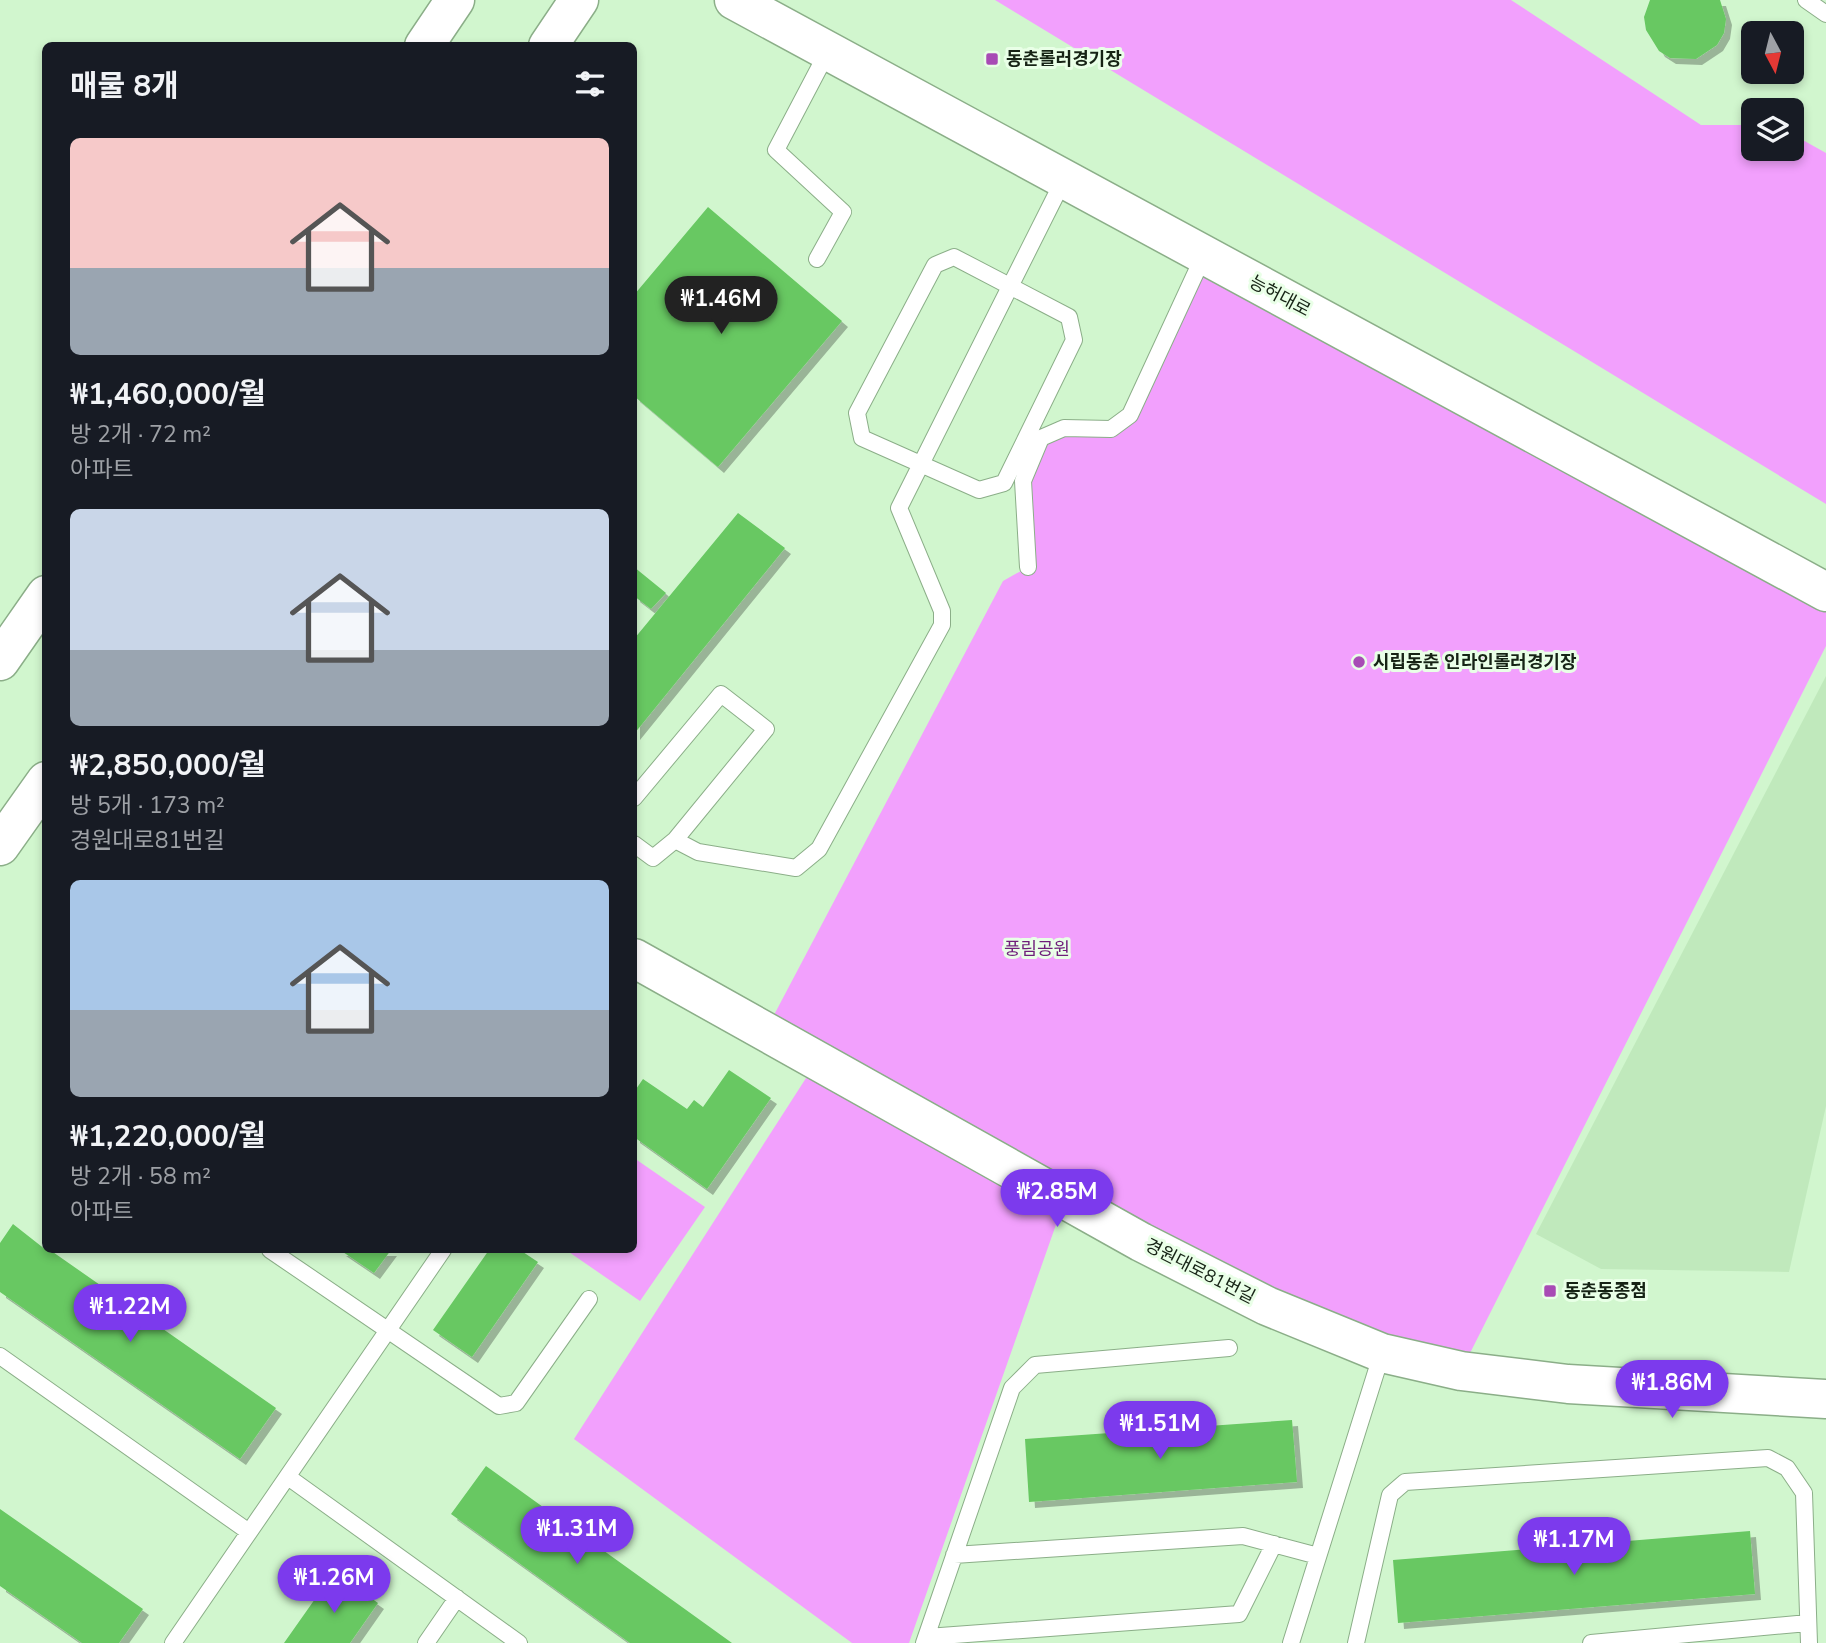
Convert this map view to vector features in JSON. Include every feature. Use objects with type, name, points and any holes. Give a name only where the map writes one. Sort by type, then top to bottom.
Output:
[{"type":"main road","points":[[427,42],[455,0]]},
{"type":"main road","points":[[551,42],[579,0]]},
{"type":"main road","name":"능허대로","points":[[734,0],[1826,592]]},
{"type":"main road","points":[[0,661],[42,601]]},
{"type":"main road","points":[[0,846],[42,787]]},
{"type":"main road","name":"경원대로81번길","points":[[637,964],[1140,1242],[1267,1306],[1382,1353],[1461,1371],[1568,1384],[1826,1399]]},
{"type":"lane","points":[[1806,0],[1826,14]]},
{"type":"lane","points":[[817,259],[843,212],[776,150],[828,51]]},
{"type":"lane","points":[[675,840],[698,852],[796,868],[819,849],[943,625],[942,611],[899,508],[1064,179]]},
{"type":"lane","points":[[1028,567],[1023,481],[1041,438],[1064,428],[1111,429],[1129,415],[1204,255]]},
{"type":"lane","points":[[954,257],[1069,317],[1074,340],[1004,483],[979,490],[922,464],[862,438],[857,413],[935,265],[954,257]]},
{"type":"lane","points":[[637,794],[721,694],[766,729],[675,840],[653,858],[637,848]]},
{"type":"lane","points":[[274,1253],[499,1406],[516,1403],[589,1299]]},
{"type":"lane","points":[[173,1643],[441,1253]]},
{"type":"lane","points":[[1229,1348],[1035,1365],[1012,1388],[925,1640],[1239,1614],[1273,1544]]},
{"type":"lane","points":[[1291,1643],[1382,1353]]},
{"type":"lane","points":[[0,1356],[249,1532]]},
{"type":"lane","points":[[1356,1643],[1390,1495],[1405,1482],[1768,1458],[1787,1468],[1804,1493],[1809,1643]]},
{"type":"lane","points":[[288,1477],[519,1643]]},
{"type":"lane","points":[[954,1555],[1243,1536],[1318,1556]]},
{"type":"lane","points":[[426,1643],[457,1598]]},
{"type":"lane","points":[[1591,1643],[1808,1623]]},
{"type":"shaded area","points":[[1826,676],[1826,1106],[1789,1272],[1601,1269],[1536,1234]]},
{"type":"green space","points":[[995,0],[1511,0],[1701,125],[1741,125],[1741,161],[1804,161],[1804,141],[1826,153],[1826,504]]},
{"type":"green space","name":"풍림공원","points":[[1204,255],[1826,592],[1826,646],[1461,1371],[1065,1199],[909,1643],[852,1643],[574,1439],[817,1061],[765,1032],[1003,581],[1028,567],[1023,481],[1041,438],[1111,429],[1129,415]]},
{"type":"green space","points":[[637,1160],[705,1207],[640,1301],[570,1253],[637,1253]]},
{"type":"building","points":[[1650,0],[1720,0],[1726,19],[1724,33],[1717,45],[1696,59],[1670,58],[1659,51],[1646,30],[1644,17]]},
{"type":"building","points":[[708,207],[842,321],[718,467],[637,399],[637,291]]},
{"type":"building","points":[[738,513],[785,548],[637,730],[637,635]]},
{"type":"building","points":[[637,569],[666,593],[651,609],[637,598]]},
{"type":"building","points":[[729,1070],[771,1098],[707,1189],[637,1139],[637,1088],[643,1079],[687,1109],[694,1100],[703,1107]]},
{"type":"building","points":[[13,1224],[42,1247],[42,1253],[54,1253],[276,1408],[240,1459],[0,1292],[0,1243]]},
{"type":"building","points":[[344,1253],[389,1253],[374,1273]]},
{"type":"building","points":[[487,1253],[524,1253],[538,1262],[472,1357],[433,1330]]},
{"type":"building","points":[[1292,1420],[1297,1482],[1029,1502],[1025,1439]]},
{"type":"building","points":[[486,1466],[732,1643],[630,1643],[451,1514]]},
{"type":"building","points":[[0,1509],[143,1609],[119,1643],[82,1643],[0,1586]]},
{"type":"building","points":[[1750,1531],[1755,1594],[1398,1623],[1393,1560]]},
{"type":"building","points":[[334,1572],[378,1603],[350,1643],[284,1643]]},
{"type":"place","name":"동춘롤러경기장","points":[[992,59]]},
{"type":"place","name":"시립동춘 인라인롤러경기장","points":[[1359,662]]},
{"type":"place","name":"동춘동종점","points":[[1550,1291]]}]
